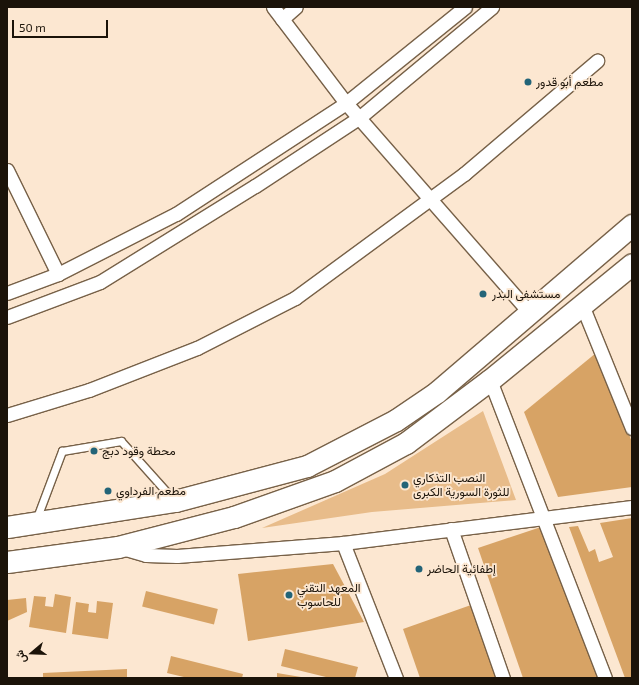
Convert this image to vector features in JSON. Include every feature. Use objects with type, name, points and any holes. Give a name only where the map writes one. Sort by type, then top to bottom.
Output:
[{"type":"main road","points":[[7,527],[175,502],[307,466],[396,420],[438,392],[632,225]]},
{"type":"main road","points":[[7,562],[118,547],[234,517],[335,481],[406,442],[490,380],[632,264]]},
{"type":"street","points":[[273,7],[346,103],[431,198],[530,313]]},
{"type":"street","points":[[282,19],[296,7]]},
{"type":"street","points":[[7,294],[58,274],[176,214],[346,103],[465,7]]},
{"type":"street","points":[[7,317],[100,282],[360,117],[492,7]]},
{"type":"street","points":[[7,415],[89,390],[197,348],[288,302],[431,198],[597,61]]},
{"type":"street","points":[[7,170],[58,274]]},
{"type":"street","points":[[582,305],[632,428]]},
{"type":"street","points":[[490,380],[606,678]]},
{"type":"street","points":[[118,547],[146,555],[177,556],[344,542],[545,519],[632,507]]},
{"type":"street","points":[[451,529],[503,678]]},
{"type":"street","points":[[344,542],[396,678]]},
{"type":"lane","points":[[35,524],[62,451],[121,441],[175,502]]},
{"type":"shaded area","points":[[483,411],[516,500],[372,512],[262,528],[385,474]]},
{"type":"building","points":[[596,353],[632,442],[632,487],[558,497],[524,412]]},
{"type":"building","points":[[632,518],[632,678],[625,678],[569,527],[578,526],[589,552],[595,549],[599,562],[613,557],[600,523]]},
{"type":"building","points":[[550,524],[605,678],[523,678],[478,548]]},
{"type":"building","points":[[333,564],[364,622],[248,641],[238,574]]},
{"type":"building","points":[[146,591],[218,609],[214,624],[142,607]]},
{"type":"building","points":[[55,594],[71,597],[66,633],[29,627],[34,596],[46,597],[45,606],[53,607]]},
{"type":"building","points":[[26,598],[27,612],[7,621],[7,600]]},
{"type":"building","points":[[97,601],[113,603],[108,639],[72,634],[76,602],[89,604],[88,612],[96,613]]},
{"type":"building","points":[[471,605],[497,678],[420,678],[403,629]]},
{"type":"building","points":[[285,649],[358,667],[355,678],[330,678],[281,666]]},
{"type":"building","points":[[171,656],[243,674],[242,678],[188,678],[167,673]]},
{"type":"building","points":[[127,669],[127,678],[43,678],[43,673]]},
{"type":"building","points":[[277,673],[301,677],[301,678],[277,678]]},
{"type":"place","name":"مطعم أبو قدور","points":[[528,82]]},
{"type":"place","name":"مستشفى البدر","points":[[483,294]]},
{"type":"place","name":"محطة وقود دبج","points":[[94,451]]},
{"type":"place","name":"النصب التذكاري للثورة السورية الكبرى","points":[[405,485]]},
{"type":"place","name":"مطعم الفرداوي","points":[[108,491]]},
{"type":"place","name":"إطفائية الحاضر","points":[[419,569]]},
{"type":"place","name":"المعهد التقني للحاسوب","points":[[289,595]]}]
